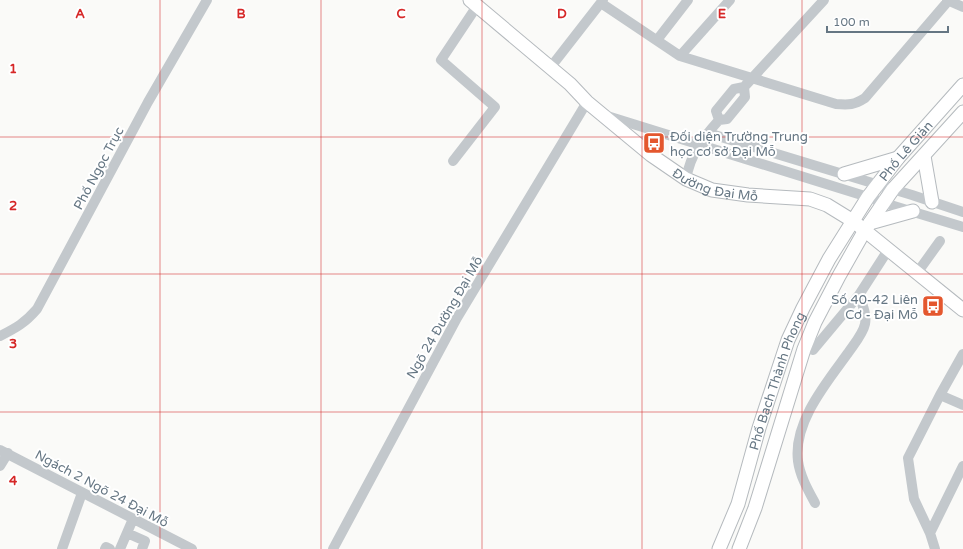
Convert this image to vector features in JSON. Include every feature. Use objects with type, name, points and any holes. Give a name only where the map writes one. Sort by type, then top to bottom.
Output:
[{"type":"main road","name":"Đường Đại Mỗ","points":[[474,3],[570,84],[587,102],[651,155],[686,179],[712,190],[748,195],[810,199],[827,204],[853,221],[868,227],[888,250],[963,310]]},
{"type":"main road","name":"Phố Lê Giản","points":[[853,221],[868,197],[898,158],[963,85]]},
{"type":"main road","name":"Phố Lê Giản","points":[[868,227],[893,189],[963,112]]},
{"type":"main road","points":[[924,156],[932,202]]},
{"type":"main road","points":[[844,174],[898,158]]},
{"type":"main road","points":[[868,227],[912,211]]},
{"type":"main road","name":"Phố Bạch Thành Phong","points":[[719,549],[738,504],[759,428],[788,340],[829,259],[853,221]]},
{"type":"main road","name":"Phố Bạch Thành Phong","points":[[739,549],[755,508],[804,349],[815,322],[868,227]]},
{"type":"street","name":"Phố Ngọc Trục","points":[[0,336],[19,327],[28,320],[36,309],[154,90],[207,0]]},
{"type":"street","points":[[657,40],[688,0]]},
{"type":"street","points":[[680,56],[730,0]]},
{"type":"street","points":[[686,179],[688,166],[699,143],[718,120],[727,119],[745,97],[744,87],[824,0]]},
{"type":"street","points":[[550,68],[602,2],[680,56],[836,104],[847,105],[856,103],[865,98],[948,0],[963,6]]},
{"type":"street","points":[[453,160],[495,107],[441,60],[474,3]]},
{"type":"street","name":"Ngõ 24 Đường Đại Mỗ","points":[[333,549],[457,318],[587,102]]},
{"type":"street","points":[[602,114],[699,143],[963,227]]},
{"type":"street","points":[[708,133],[878,184],[963,212]]},
{"type":"street","points":[[917,273],[940,241]]},
{"type":"street","points":[[804,349],[813,350],[859,295],[888,250]]},
{"type":"street","points":[[815,503],[801,472],[798,460],[802,430],[813,402],[852,347],[865,325],[864,310],[859,295]]},
{"type":"street","points":[[935,549],[930,533],[914,499],[908,458],[963,354]]},
{"type":"street","points":[[940,395],[963,405]]},
{"type":"street","points":[[0,466],[4,452]]},
{"type":"street","name":"Ngách 2 Ngõ 24 Đại Mỗ","points":[[4,452],[133,519],[185,548]]},
{"type":"street","points":[[930,533],[963,466]]},
{"type":"street","points":[[62,549],[82,493]]},
{"type":"street","points":[[120,549],[133,519]]},
{"type":"street","points":[[127,532],[146,541],[142,549]]},
{"type":"street","points":[[105,549],[106,547],[110,549]]},
{"type":"place","name":"Đối diện Trường Trung học cơ sở Đại Mỗ","points":[[654,143]]},
{"type":"place","name":"Số 40-42 Liên Cơ - Đại Mỗ","points":[[933,306]]}]
